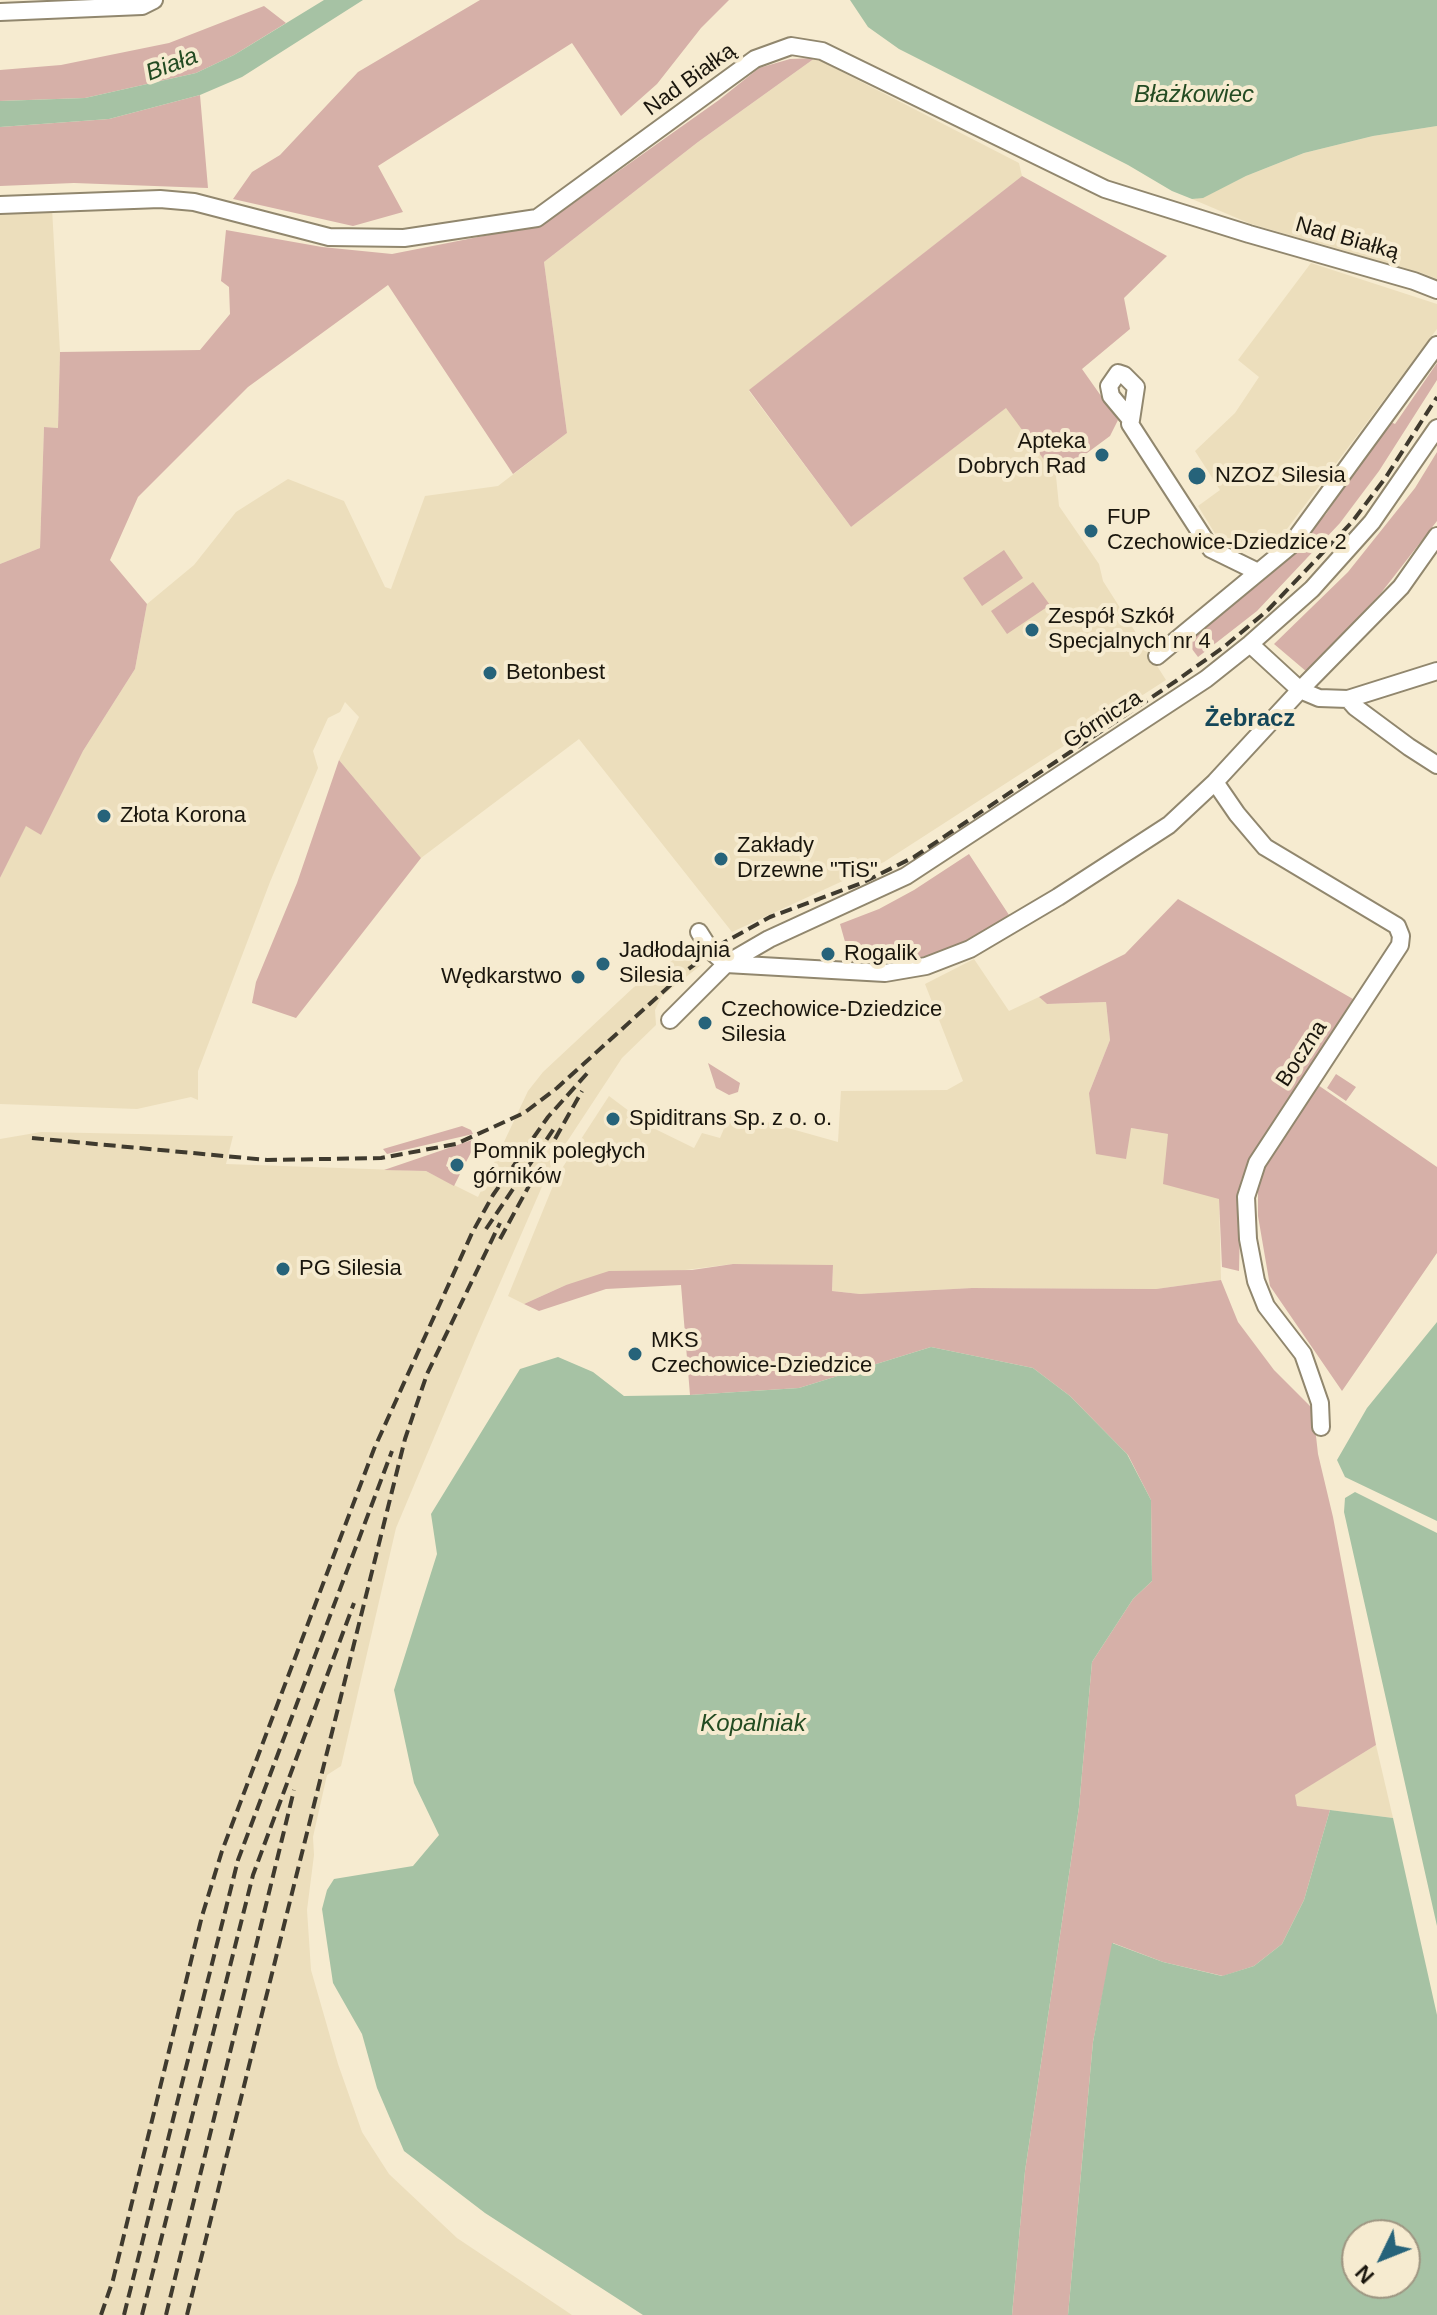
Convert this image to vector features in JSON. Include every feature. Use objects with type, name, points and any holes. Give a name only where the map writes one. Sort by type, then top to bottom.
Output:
[{"type":"street","points":[[0,12],[142,6],[154,0]]},
{"type":"street","name":"Nad Białką","points":[[0,205],[160,199],[194,202],[329,237],[404,238],[537,218],[755,59],[791,46],[822,51],[1109,190],[1437,290]]},
{"type":"street","points":[[1157,656],[1290,546],[1437,345]]},
{"type":"street","points":[[1131,420],[1130,424],[1211,549],[1258,572]]},
{"type":"street","name":"Górnicza","points":[[670,1020],[726,964],[769,939],[906,876],[1206,679],[1312,589],[1372,522],[1437,428]]},
{"type":"street","points":[[699,932],[711,951],[726,964],[885,973],[926,966],[970,949],[1058,897],[1169,825],[1215,782],[1401,587],[1437,536]]},
{"type":"street","points":[[1250,644],[1300,690],[1319,698],[1348,699],[1437,671]]},
{"type":"street","points":[[1348,699],[1376,723],[1437,765]]},
{"type":"street","name":"Boczna","points":[[1215,782],[1265,847],[1397,926],[1401,936],[1400,945],[1257,1163],[1246,1197],[1248,1239],[1256,1281],[1266,1306],[1303,1354],[1320,1403],[1321,1427]]},
{"type":"shaded area","points":[[480,0],[729,0],[701,28],[657,84],[621,116],[572,43],[378,166],[403,212],[353,226],[233,199],[252,172],[280,155],[358,72]]},
{"type":"shaded area","points":[[264,6],[286,23],[234,55],[196,73],[85,98],[0,101],[0,70],[61,65],[169,43]]},
{"type":"shaded area","points":[[815,58],[1019,163],[1022,176],[749,391],[851,527],[1007,407],[1056,476],[1059,506],[1099,564],[1103,581],[1166,680],[884,862],[732,932],[579,739],[421,858],[339,760],[359,717],[345,702],[340,712],[328,718],[313,751],[318,768],[270,882],[198,1071],[198,1100],[191,1097],[137,1109],[0,1104],[0,878],[26,825],[41,835],[83,751],[135,669],[147,604],[194,565],[236,512],[288,479],[344,501],[385,587],[391,589],[425,496],[498,486],[567,433],[544,262],[698,142]]},
{"type":"shaded area","points":[[815,58],[698,142],[544,262],[567,433],[513,474],[388,285],[248,387],[138,497],[110,560],[147,604],[135,669],[83,751],[41,835],[26,826],[0,878],[0,564],[40,548],[44,427],[58,428],[60,352],[200,350],[230,314],[229,287],[221,281],[226,230],[322,247],[392,254],[544,224],[719,100],[759,68],[790,59]]},
{"type":"shaded area","points":[[200,95],[208,188],[74,183],[0,186],[0,127],[109,119]]},
{"type":"shaded area","points":[[1437,126],[1437,279],[1251,224],[1192,199],[1304,153],[1373,136]]},
{"type":"shaded area","points":[[1022,176],[1167,256],[1124,298],[1130,329],[1082,369],[1118,420],[1110,436],[1056,476],[1006,408],[851,527],[749,390]]},
{"type":"shaded area","points":[[52,208],[60,352],[58,428],[44,427],[40,548],[0,564],[0,212]]},
{"type":"shaded area","points":[[1311,263],[1437,304],[1437,329],[1275,545],[1262,552],[1240,552],[1219,540],[1198,506],[1220,490],[1195,451],[1235,413],[1259,377],[1238,360]]},
{"type":"shaded area","points":[[1437,363],[1437,380],[1379,471],[1340,523],[1257,611],[1198,657],[1186,641],[1264,579],[1326,514],[1389,421],[1395,424]]},
{"type":"shaded area","points":[[1437,452],[1437,521],[1381,593],[1307,672],[1274,644],[1348,572],[1415,488]]},
{"type":"shaded area","points":[[1004,550],[1023,578],[982,606],[963,578]]},
{"type":"shaded area","points":[[1033,582],[1050,605],[1007,634],[991,611]]},
{"type":"shaded area","points":[[339,760],[421,858],[296,1018],[252,1003],[256,982],[297,883]]},
{"type":"shaded area","points":[[969,854],[1009,915],[967,941],[927,956],[891,963],[851,963],[840,924],[879,909]]},
{"type":"shaded area","points":[[1178,899],[1353,999],[1241,1180],[1239,1271],[1222,1267],[1219,1199],[1163,1184],[1168,1134],[1131,1128],[1126,1159],[1096,1154],[1089,1093],[1110,1040],[1106,1002],[1047,1004],[1039,997],[1125,954]]},
{"type":"shaded area","points":[[689,949],[701,965],[662,996],[655,1010],[656,1025],[622,1058],[551,1166],[476,1338],[396,1528],[341,1766],[327,1775],[313,1837],[314,1855],[307,1910],[311,1970],[338,2064],[362,2132],[389,2174],[457,2238],[572,2315],[0,2315],[0,1139],[41,1132],[233,1136],[226,1164],[426,1171],[478,1197],[528,1091],[543,1072],[634,987]]},
{"type":"shaded area","points":[[974,959],[1009,1011],[1039,997],[1047,1004],[1106,1002],[1110,1040],[1089,1093],[1131,1128],[1168,1134],[1219,1199],[1221,1280],[1156,1289],[972,1288],[860,1294],[832,1291],[833,1266],[733,1264],[566,1285],[524,1304],[508,1296],[557,1176],[609,1096],[649,1126],[694,1148],[702,1133],[720,1138],[731,1112],[838,1142],[841,1091],[947,1090],[963,1081],[925,984]]},
{"type":"shaded area","points":[[708,1063],[740,1083],[738,1092],[729,1095],[716,1088]]},
{"type":"shaded area","points":[[1336,1074],[1356,1087],[1346,1101],[1327,1088]]},
{"type":"shaded area","points":[[1318,1085],[1437,1167],[1437,1253],[1342,1391],[1270,1286],[1258,1216],[1258,1175]]},
{"type":"shaded area","points":[[462,1126],[473,1134],[387,1154],[383,1149]]},
{"type":"shaded area","points":[[475,1139],[466,1162],[449,1157],[446,1166],[460,1174],[454,1186],[426,1171],[384,1170]]},
{"type":"shaded area","points":[[733,1264],[833,1265],[832,1291],[860,1294],[972,1288],[1156,1289],[1221,1280],[1238,1322],[1274,1370],[1313,1409],[1318,1454],[1376,1745],[1295,1795],[1297,1806],[1330,1810],[1304,1900],[1282,1944],[1254,1966],[1223,1976],[1163,1962],[1113,1943],[1093,2042],[1068,2315],[1012,2315],[1025,2171],[1079,1807],[1092,1662],[1133,1599],[1152,1581],[1151,1500],[1128,1455],[1070,1396],[1033,1368],[931,1347],[799,1388],[690,1395],[681,1285],[606,1289],[539,1311],[524,1304],[566,1285],[609,1271],[692,1270]]},
{"type":"shaded area","points":[[1376,1745],[1393,1818],[1297,1806],[1294,1795]]},
{"type":"water","points":[[324,0],[363,0],[242,77],[200,95],[109,119],[0,127],[0,101],[85,98],[196,73],[234,55]]},
{"type":"water","name":"Błażkowiec","points":[[850,0],[1437,0],[1437,126],[1373,136],[1304,153],[1246,176],[1203,198],[1192,199],[899,49],[868,27]]},
{"type":"water","points":[[1437,1322],[1437,1521],[1345,1477],[1337,1460],[1367,1408]]},
{"type":"water","name":"Kopalniak","points":[[931,1347],[1033,1368],[1070,1396],[1127,1454],[1151,1500],[1152,1581],[1133,1599],[1092,1662],[1079,1807],[1025,2171],[1012,2315],[643,2315],[485,2213],[404,2151],[377,2088],[362,2034],[333,1983],[322,1909],[327,1890],[334,1879],[413,1866],[439,1835],[414,1783],[394,1690],[437,1554],[431,1514],[520,1369],[558,1357],[593,1372],[624,1396],[690,1395],[799,1388]]},
{"type":"water","points":[[1355,1492],[1437,1533],[1437,1926],[1344,1512],[1345,1498]]},
{"type":"water","points":[[1330,1810],[1393,1818],[1437,2015],[1437,2315],[1068,2315],[1093,2042],[1112,1943],[1163,1962],[1222,1976],[1254,1966],[1282,1944],[1304,1900]]},
{"type":"railway","points":[[32,1138],[267,1160],[381,1158],[456,1144],[524,1113],[557,1088],[686,971],[723,943],[770,917],[862,883],[914,857],[1225,646],[1268,610],[1352,522],[1386,477],[1437,397]]},
{"type":"railway","points":[[101,2315],[113,2280],[202,1916],[222,1851],[374,1449],[472,1233],[493,1195],[548,1117],[591,1069]]},
{"type":"railway","points":[[555,1139],[582,1091]]},
{"type":"railway","points":[[486,1229],[555,1127]]},
{"type":"railway","points":[[500,1239],[542,1162]]},
{"type":"railway","points":[[187,2315],[405,1439],[427,1374],[500,1223]]},
{"type":"railway","points":[[124,2315],[238,1860],[392,1451]]},
{"type":"railway","points":[[142,2315],[253,1875],[354,1603]]},
{"type":"railway","points":[[166,2315],[294,1790]]},
{"type":"place","name":"Apteka Dobrych Rad","points":[[1102,455]]},
{"type":"place","name":"NZOZ Silesia","points":[[1197,476]]},
{"type":"place","name":"FUP Czechowice-Dziedzice 2","points":[[1091,531]]},
{"type":"place","name":"Zespół Szkół Specjalnych nr 4","points":[[1032,630]]},
{"type":"place","name":"Betonbest","points":[[490,673]]},
{"type":"place","name":"Złota Korona","points":[[104,816]]},
{"type":"place","name":"Zakłady Drzewne \"TiS\"","points":[[721,859]]},
{"type":"place","name":"Rogalik","points":[[828,954]]},
{"type":"place","name":"Jadłodajnia Silesia","points":[[603,964]]},
{"type":"place","name":"Wędkarstwo","points":[[578,977]]},
{"type":"place","name":"Czechowice-Dziedzice Silesia","points":[[705,1023]]},
{"type":"place","name":"Spiditrans Sp. z o. o.","points":[[613,1119]]},
{"type":"place","name":"Pomnik poległych górników","points":[[457,1165]]},
{"type":"place","name":"PG Silesia","points":[[283,1269]]},
{"type":"place","name":"MKS Czechowice-Dziedzice","points":[[635,1354]]},
{"type":"district","name":"Żebracz","points":[[1250,719]]},
{"type":"water label","name":"Biała","points":[[172,65]]}]
